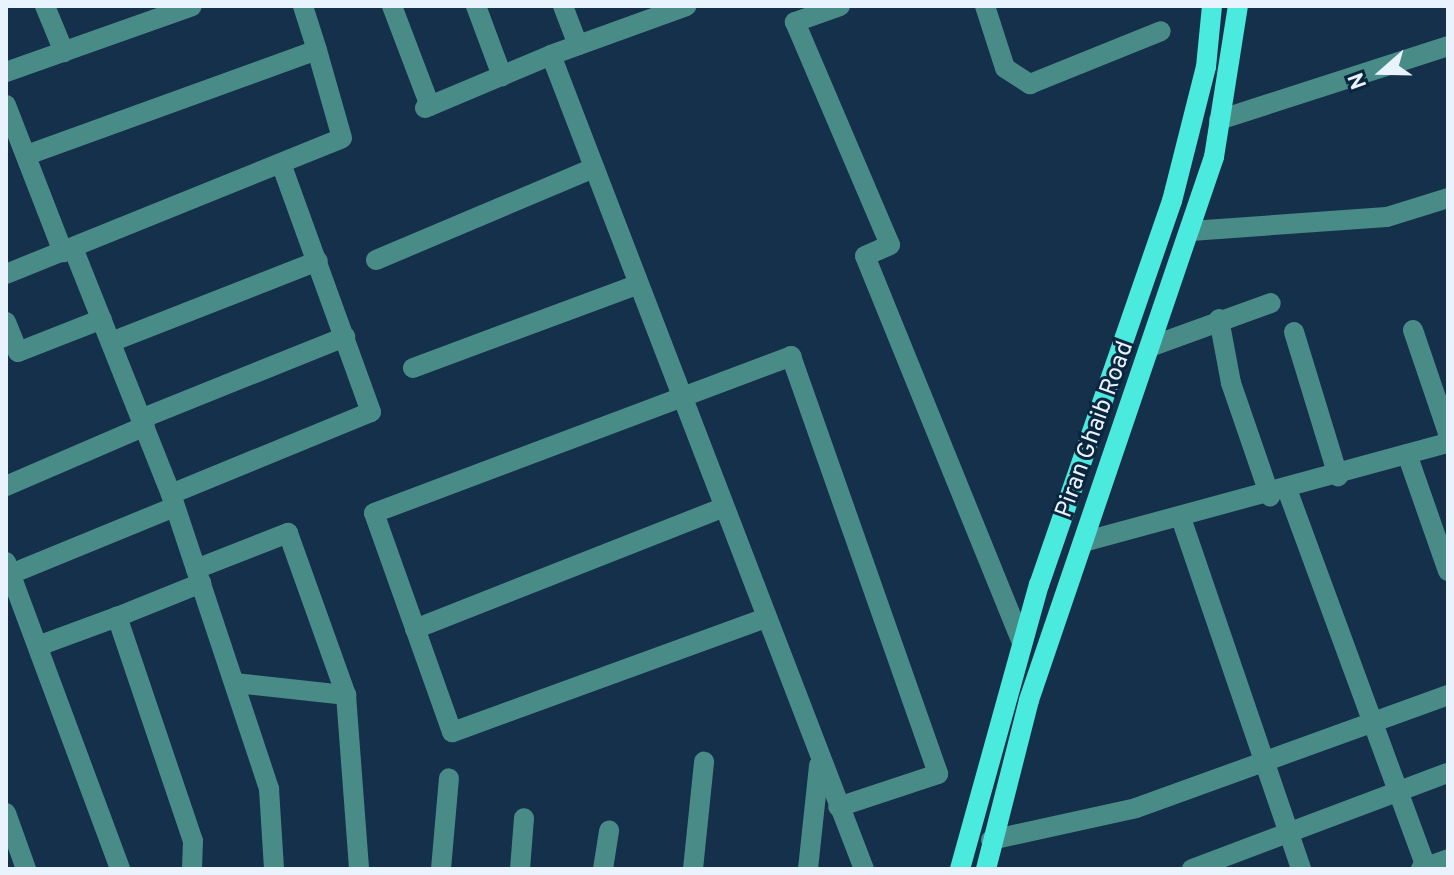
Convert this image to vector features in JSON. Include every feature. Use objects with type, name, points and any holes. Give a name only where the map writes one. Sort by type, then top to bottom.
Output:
[{"type":"main road","name":"Piran Ghaib Road","points":[[960,869],[1021,641],[1172,201],[1206,67],[1212,6]]},
{"type":"main road","name":"Piran Ghaib Road","points":[[986,869],[991,840],[1083,542],[1155,345],[1191,231],[1219,120],[1238,6]]},
{"type":"street","points":[[45,6],[64,52]]},
{"type":"street","points":[[6,72],[64,52],[137,15],[192,6]]},
{"type":"street","points":[[6,274],[282,166],[342,138],[303,6]]},
{"type":"street","points":[[392,6],[428,107],[651,12],[686,6]]},
{"type":"street","points":[[476,6],[502,76]]},
{"type":"street","points":[[563,6],[578,45]]},
{"type":"street","points":[[840,6],[795,22],[890,245],[865,256],[1021,641]]},
{"type":"street","points":[[985,6],[1005,68],[1030,84],[1161,31]]},
{"type":"street","points":[[1219,120],[1448,46]]},
{"type":"street","points":[[27,155],[317,50]]},
{"type":"street","points":[[551,55],[636,285],[864,869]]},
{"type":"street","points":[[6,105],[68,250],[102,319],[172,501],[269,789],[274,869]]},
{"type":"street","points":[[120,869],[8,571],[371,412],[282,166]]},
{"type":"street","points":[[376,260],[594,168]]},
{"type":"street","points":[[1191,231],[1387,217],[1447,203]]},
{"type":"street","points":[[111,342],[318,261]]},
{"type":"street","points":[[413,368],[636,285]]},
{"type":"street","points":[[1155,345],[1219,319],[1271,303]]},
{"type":"street","points":[[6,322],[18,352],[102,319]]},
{"type":"street","points":[[1219,319],[1231,383],[1373,723],[1425,868],[1448,859]]},
{"type":"street","points":[[1413,330],[1448,433]]},
{"type":"street","points":[[1294,332],[1338,476]]},
{"type":"street","points":[[6,486],[144,422],[345,337]]},
{"type":"street","points":[[766,618],[452,732],[374,513],[791,356],[938,774],[838,807]]},
{"type":"street","points":[[1083,542],[1279,494],[1448,443]]},
{"type":"street","points":[[1407,454],[1448,571]]},
{"type":"street","points":[[415,629],[722,508]]},
{"type":"street","points":[[1181,518],[1301,869]]},
{"type":"street","points":[[38,646],[117,617],[288,533],[346,695],[359,869]]},
{"type":"street","points":[[117,617],[193,841],[192,869]]},
{"type":"street","points":[[235,683],[346,695]]},
{"type":"street","points":[[991,840],[1136,808],[1448,695]]},
{"type":"street","points":[[808,869],[820,759]]},
{"type":"street","points":[[693,869],[704,762]]},
{"type":"street","points":[[1192,869],[1448,773]]},
{"type":"street","points":[[441,869],[449,778]]},
{"type":"street","points":[[6,813],[26,869]]},
{"type":"street","points":[[520,869],[524,818]]},
{"type":"street","points":[[603,869],[609,830]]}]
